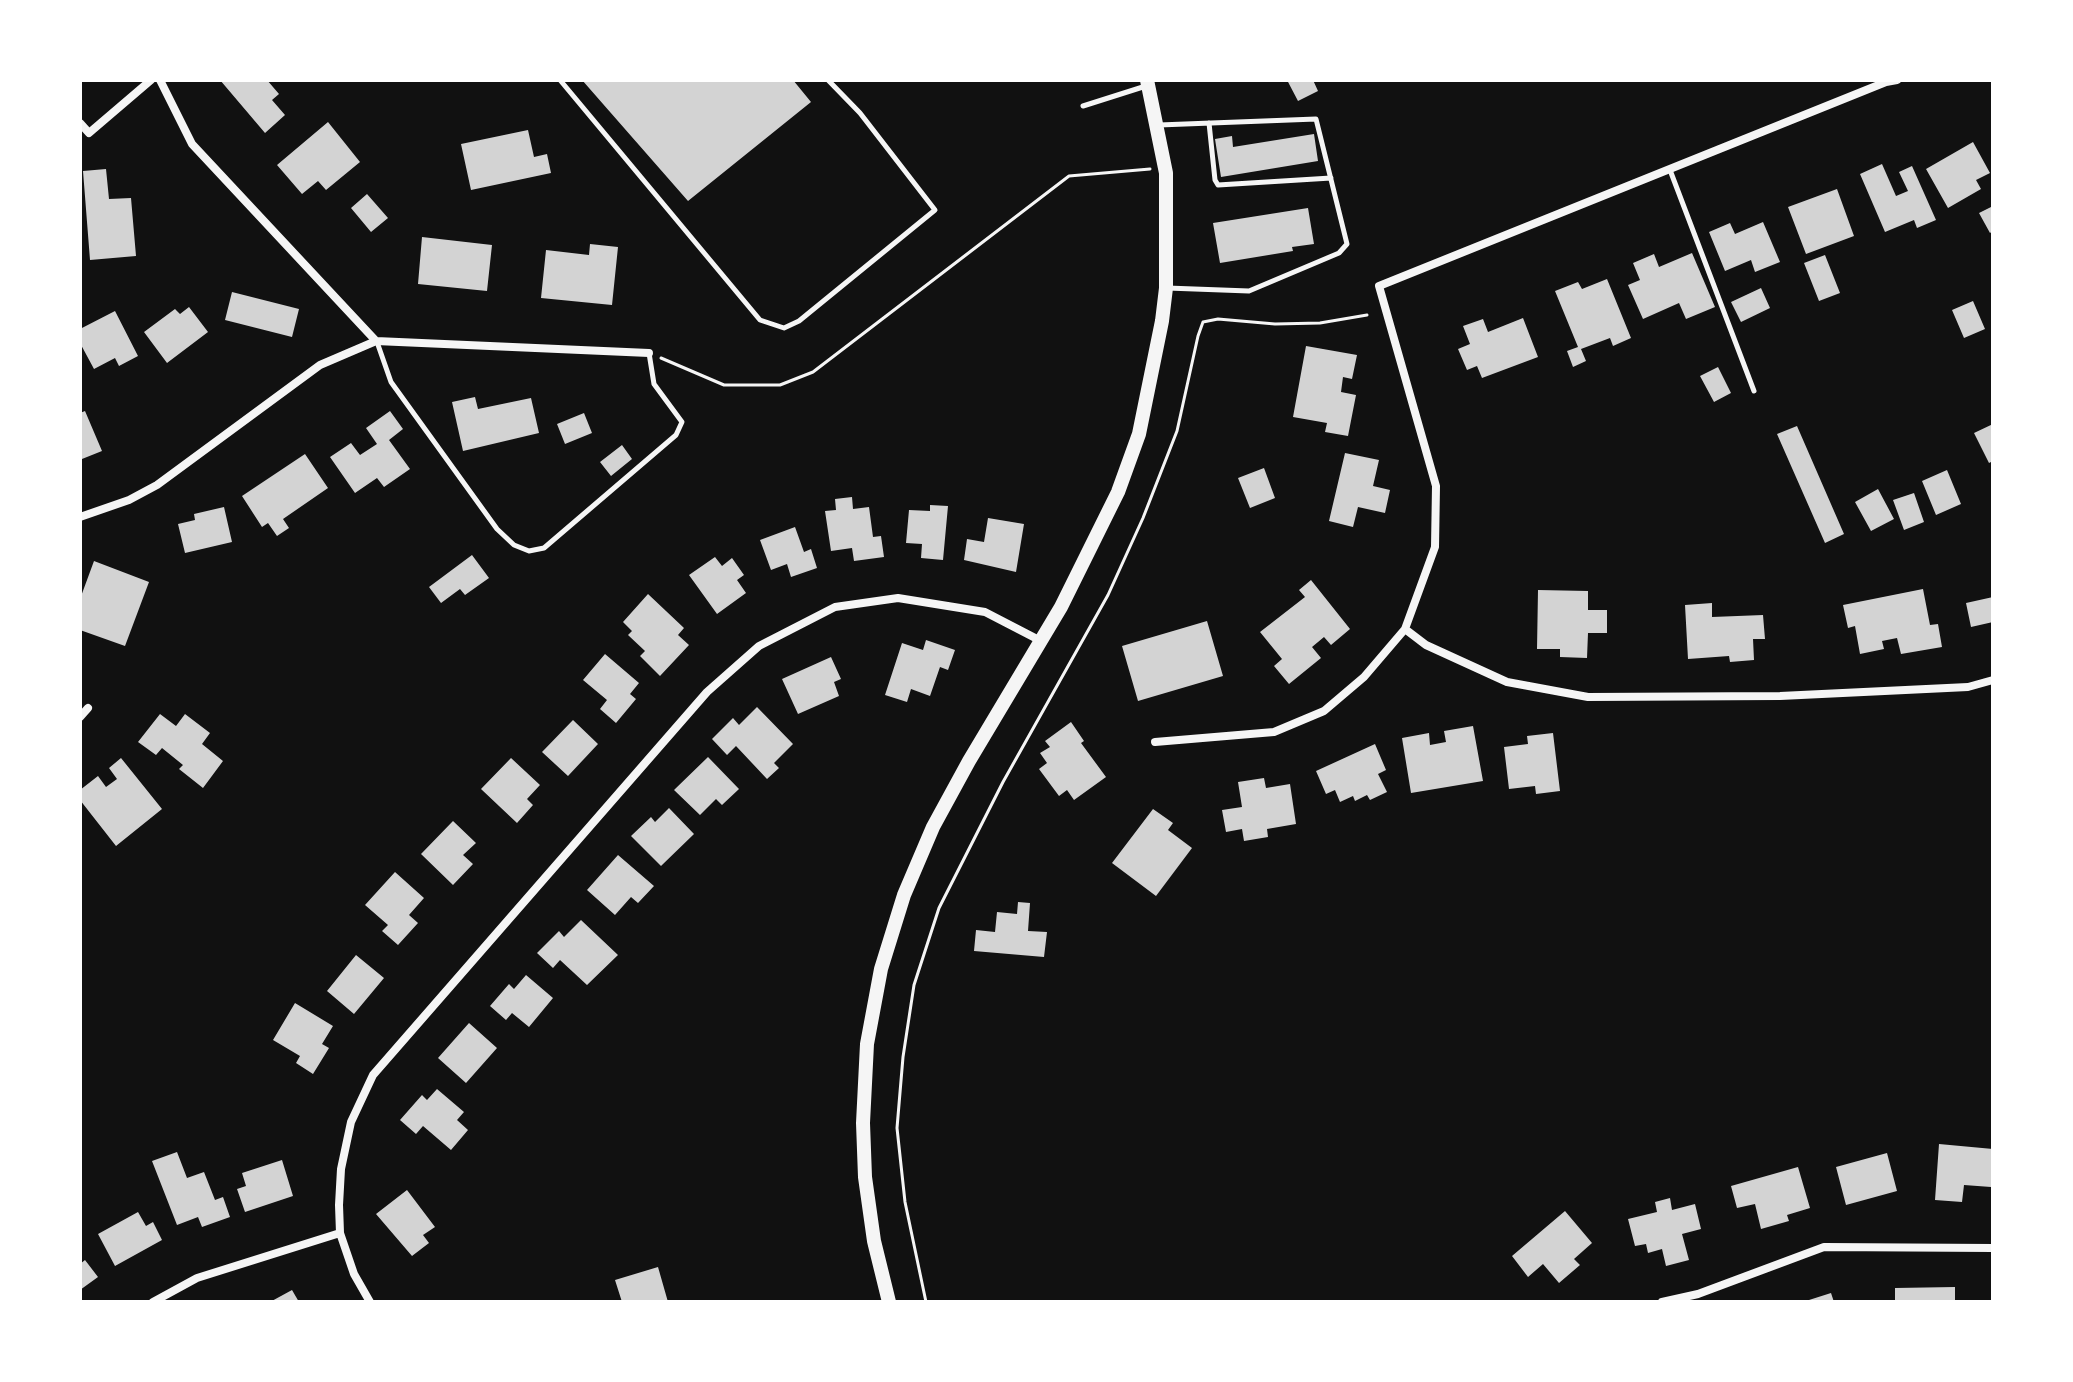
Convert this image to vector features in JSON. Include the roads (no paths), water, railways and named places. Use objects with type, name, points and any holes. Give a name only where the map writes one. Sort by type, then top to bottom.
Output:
[{"type":"main road","points":[[889,1302],[874,1241],[865,1177],[863,1123],[867,1044],[881,969],[904,895],[933,827],[1061,607],[1118,492],[1139,434],[1166,288],[1166,173],[1148,83]]},
{"type":"street","points":[[80,123],[89,133],[151,80]]},
{"type":"street","points":[[160,80],[192,144],[376,341]]},
{"type":"street","points":[[1155,742],[1274,732],[1324,711],[1364,677],[1405,629],[1435,547],[1436,486],[1379,286],[1897,80]]},
{"type":"street","points":[[80,517],[129,500],[157,485],[320,365],[376,341],[649,353]]},
{"type":"street","points":[[370,1302],[354,1274],[340,1233],[340,1181],[351,1122],[373,1075],[707,692],[759,646],[835,607],[898,598],[985,612],[1041,641]]},
{"type":"street","points":[[1405,629],[1426,645],[1507,682],[1588,697],[1780,696],[1968,687],[1993,680]]},
{"type":"street","points":[[80,717],[88,708]]},
{"type":"street","points":[[153,1302],[197,1278],[340,1233]]},
{"type":"street","points":[[1662,1302],[1698,1294],[1824,1247],[1993,1248]]},
{"type":"lane","points":[[560,80],[760,320],[784,328],[799,321],[935,210],[860,113],[828,80]]},
{"type":"lane","points":[[1083,106],[1148,83]]},
{"type":"lane","points":[[1156,125],[1316,119],[1347,244],[1339,253],[1249,291],[1166,288]]},
{"type":"lane","points":[[1209,123],[1218,185],[1331,178]]},
{"type":"lane","points":[[1670,170],[1754,391]]},
{"type":"lane","points":[[376,341],[391,382],[479,505],[514,545],[529,551],[544,548],[676,435],[682,422],[654,384],[649,353]]}]
